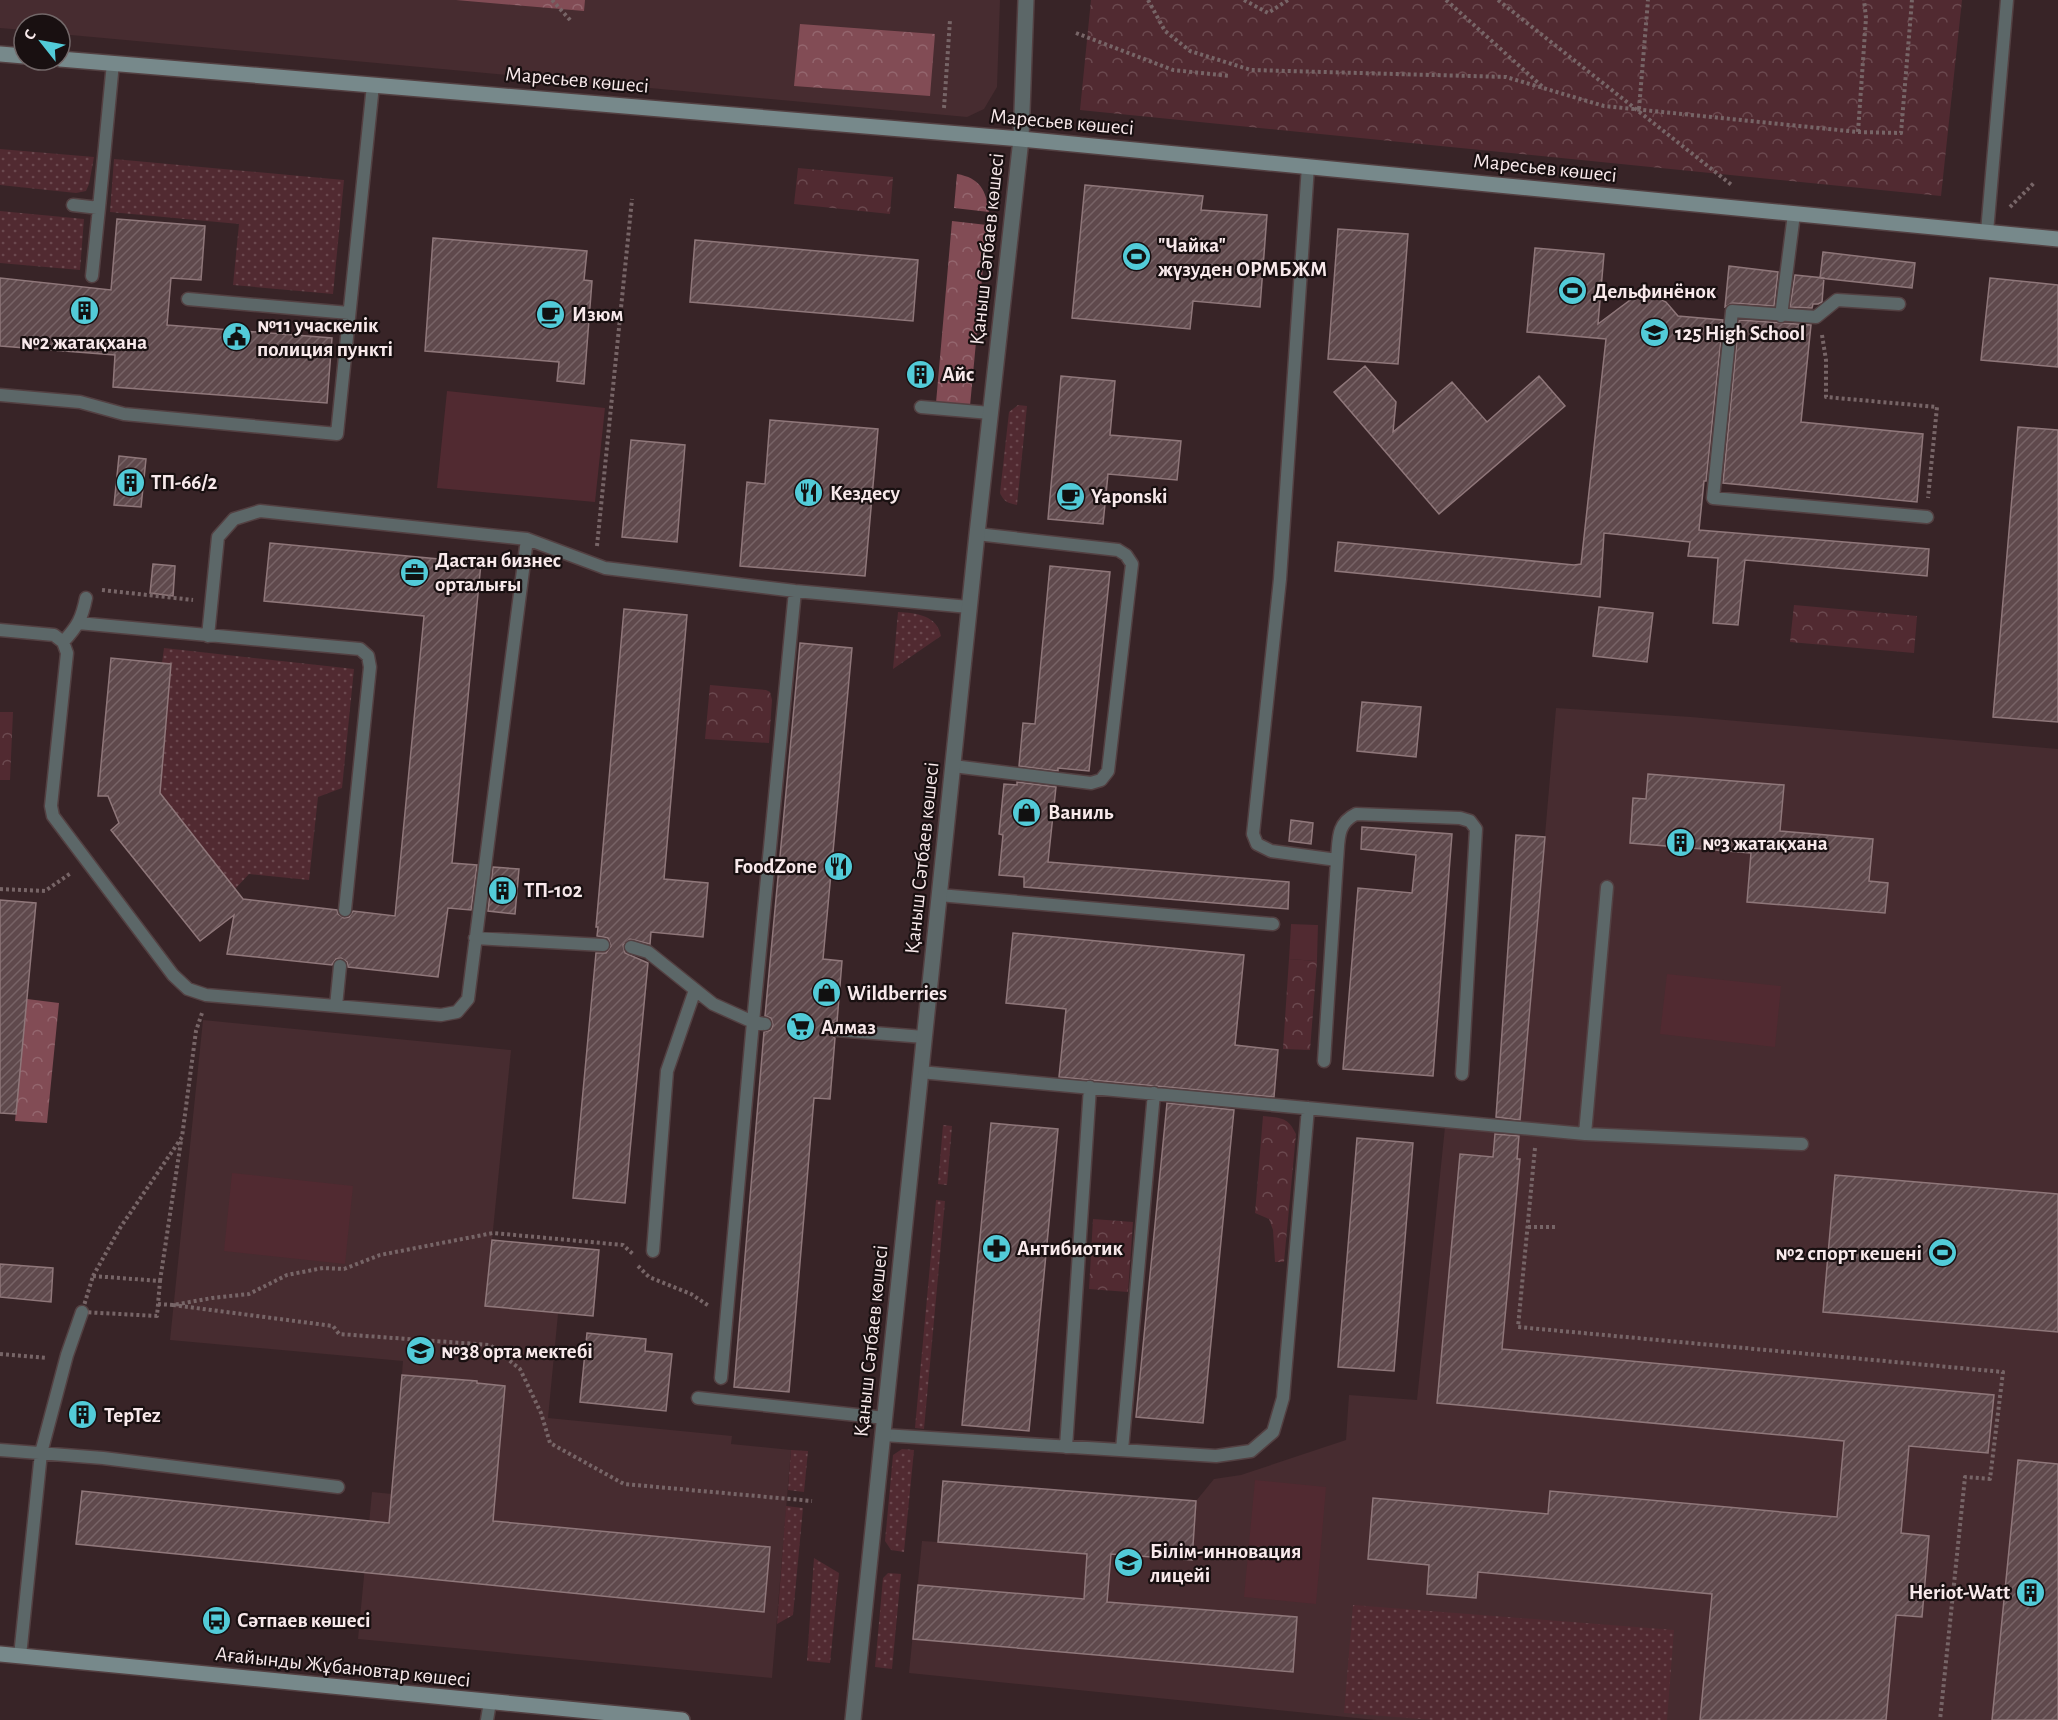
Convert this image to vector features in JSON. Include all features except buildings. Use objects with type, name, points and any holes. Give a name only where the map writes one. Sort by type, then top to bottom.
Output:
[{"type":"street","name":"Қаныш Сәтбаев көшесі","points":[[853,1720],[969,607],[1021,139],[1026,0]]},
{"type":"street","name":"Маресьев көшесі","points":[[72,60],[1021,139],[2058,239]]},
{"type":"street","name":"Ағайынды Жұбановтар көшесі","points":[[0,1654],[682,1720]]},
{"type":"lane","points":[[1987,232],[2007,0]]},
{"type":"lane","points":[[92,276],[113,63]]},
{"type":"lane","points":[[0,394],[80,402],[124,414],[337,434],[373,85]]},
{"type":"lane","points":[[1308,166],[1280,579],[1253,834],[1257,844],[1271,851],[1337,860]]},
{"type":"lane","points":[[73,205],[99,208]]},
{"type":"lane","points":[[1781,316],[1794,214]]},
{"type":"lane","points":[[188,299],[349,313]]},
{"type":"lane","points":[[1899,304],[1837,300],[1816,318],[1732,311],[1713,498],[1927,517]]},
{"type":"lane","points":[[921,407],[990,413]]},
{"type":"lane","points":[[208,636],[218,537],[234,519],[260,511],[527,539],[605,568],[795,591],[969,607]]},
{"type":"lane","points":[[953,766],[1091,783],[1101,780],[1108,771],[1132,564],[1126,555],[1118,550],[977,534]]},
{"type":"lane","points":[[0,630],[54,635],[63,642],[67,653],[51,806],[53,816],[173,975],[189,989],[206,995],[441,1016],[457,1012],[468,999],[527,539]]},
{"type":"lane","points":[[721,1378],[759,1023],[795,591]]},
{"type":"lane","points":[[63,642],[82,616],[86,598]]},
{"type":"lane","points":[[78,623],[360,649],[368,656],[370,667],[345,910]]},
{"type":"lane","points":[[1324,1060],[1337,860],[1341,829],[1346,819],[1356,814],[1461,818],[1470,821],[1476,829],[1462,1074]]},
{"type":"lane","points":[[1585,1134],[1607,887]]},
{"type":"lane","points":[[939,895],[1273,924]]},
{"type":"lane","points":[[476,938],[603,945]]},
{"type":"lane","points":[[631,947],[648,952],[713,1004],[759,1023]]},
{"type":"lane","points":[[336,1006],[340,966]]},
{"type":"lane","points":[[653,1251],[668,1071],[695,990]]},
{"type":"lane","points":[[836,1030],[924,1037]]},
{"type":"lane","points":[[920,1072],[1585,1134],[1802,1144]]},
{"type":"lane","points":[[1066,1447],[1090,1087]]},
{"type":"lane","points":[[1122,1450],[1154,1093]]},
{"type":"lane","points":[[883,1435],[1216,1456],[1251,1451],[1273,1432],[1283,1398],[1308,1108]]},
{"type":"lane","points":[[20,1656],[41,1453],[65,1360],[82,1312]]},
{"type":"lane","points":[[698,1398],[885,1418]]},
{"type":"lane","points":[[0,1450],[103,1458],[338,1487]]},
{"type":"lane","points":[[487,1720],[490,1702]]},
{"type":"path","points":[[552,0],[571,21]]},
{"type":"path","points":[[1148,0],[1165,31],[1190,51],[1251,70],[1506,77],[1604,106],[1858,132],[1900,134],[1912,0]]},
{"type":"path","points":[[1244,0],[1268,13],[1288,0]]},
{"type":"path","points":[[1446,0],[1546,89]]},
{"type":"path","points":[[1498,0],[1764,210]]},
{"type":"path","points":[[1639,110],[1648,0]]},
{"type":"path","points":[[1858,132],[1866,18],[1864,0]]},
{"type":"path","points":[[944,108],[950,20]]},
{"type":"path","points":[[1076,33],[1173,70],[1230,76]]},
{"type":"path","points":[[2005,212],[2034,183]]},
{"type":"path","points":[[595,565],[632,199]]},
{"type":"path","points":[[1816,318],[1823,338],[1826,360],[1826,397],[1937,407],[1927,517]]},
{"type":"path","points":[[86,598],[97,590],[211,602]]},
{"type":"path","points":[[0,889],[45,891],[87,861]]},
{"type":"path","points":[[182,1137],[120,1228],[93,1276],[82,1312],[157,1317],[160,1281],[182,1137],[196,1031],[206,995]]},
{"type":"path","points":[[1536,1129],[1518,1327],[2003,1372],[1990,1479],[1965,1477],[1940,1720]]},
{"type":"path","points":[[1528,1227],[1556,1227]]},
{"type":"path","points":[[173,1305],[249,1294],[288,1275],[323,1268],[344,1269],[380,1255],[493,1233],[623,1245],[633,1253],[638,1266],[649,1277],[691,1294],[714,1308]]},
{"type":"path","points":[[93,1276],[160,1281]]},
{"type":"path","points":[[158,1304],[333,1326],[339,1334],[490,1345],[520,1369],[541,1413],[550,1443],[624,1484],[812,1501]]},
{"type":"path","points":[[0,1354],[65,1360]]},
{"type":"shaded area","points":[[0,0],[1000,0],[997,87],[984,109],[967,117],[72,35],[72,12],[12,12],[12,29],[0,28]]},
{"type":"shaded area","points":[[1556,708],[1691,717],[2058,749],[2058,1720],[1376,1720],[909,1673],[922,1541],[938,1542],[943,1481],[1196,1501],[1214,1479],[1241,1475],[1346,1440],[1349,1395],[1417,1400],[1446,1117],[1520,1124]]},
{"type":"shaded area","name":"№38 орта мектебі","points":[[203,1020],[511,1050],[492,1240],[599,1250],[593,1316],[558,1314],[548,1418],[732,1436],[731,1444],[791,1450],[772,1678],[358,1639],[372,1492],[392,1494],[403,1361],[170,1340]]},
{"type":"green space","points":[[456,0],[585,0],[584,11]]},
{"type":"green space","points":[[1091,0],[1962,0],[1941,196],[1080,110]]},
{"type":"green space","points":[[800,24],[935,34],[930,96],[794,86]]},
{"type":"green space","points":[[0,149],[94,157],[86,191],[76,193],[0,185]]},
{"type":"green space","points":[[114,159],[344,180],[333,294],[233,285],[239,224],[110,212]]},
{"type":"green space","points":[[798,168],[893,177],[890,214],[794,204]]},
{"type":"green space","points":[[957,174],[971,179],[980,186],[984,191],[989,212],[954,208]]},
{"type":"green space","points":[[0,211],[84,219],[80,270],[0,263]]},
{"type":"green space","points":[[952,221],[987,225],[970,406],[936,403]]},
{"type":"green space","points":[[447,391],[605,408],[595,502],[437,488]]},
{"type":"green space","points":[[1018,405],[1027,406],[1017,505],[1007,502],[1000,493],[1009,412]]},
{"type":"green space","points":[[1794,605],[1917,616],[1914,653],[1790,642]]},
{"type":"green space","points":[[898,612],[925,616],[939,629],[941,636],[893,669]]},
{"type":"green space","points":[[164,648],[354,669],[342,788],[318,797],[309,880],[249,874],[235,889],[160,793],[171,664],[162,663]]},
{"type":"green space","points":[[710,685],[770,692],[772,700],[769,743],[705,739]]},
{"type":"green space","points":[[0,712],[13,712],[10,780],[0,780]]},
{"type":"green space","points":[[1291,924],[1318,925],[1317,961],[1289,959]]},
{"type":"green space","points":[[1289,959],[1317,961],[1310,1050],[1283,1049]]},
{"type":"green space","points":[[1667,974],[1781,986],[1775,1047],[1660,1034]]},
{"type":"green space","points":[[27,999],[59,1003],[47,1123],[15,1121]]},
{"type":"green space","points":[[1263,1116],[1287,1121],[1296,1134],[1284,1262],[1275,1262],[1273,1230],[1269,1219],[1255,1213]]},
{"type":"green space","points":[[943,1125],[952,1126],[947,1185],[938,1184]]},
{"type":"green space","points":[[232,1173],[353,1186],[345,1264],[224,1251]]},
{"type":"green space","points":[[936,1200],[945,1201],[924,1429],[915,1428]]},
{"type":"green space","points":[[1093,1219],[1133,1222],[1128,1292],[1089,1289]]},
{"type":"green space","points":[[902,1449],[914,1450],[904,1552],[891,1550],[885,1541],[893,1455]]},
{"type":"green space","points":[[791,1450],[808,1451],[804,1492],[788,1490]]},
{"type":"green space","points":[[1255,1480],[1326,1487],[1316,1604],[1244,1597]]},
{"type":"green space","points":[[786,1506],[803,1508],[793,1615],[777,1624]]},
{"type":"green space","points":[[814,1558],[839,1573],[830,1663],[807,1661]]},
{"type":"green space","points":[[888,1573],[901,1574],[892,1669],[875,1667],[883,1578]]},
{"type":"green space","points":[[1353,1605],[1674,1630],[1667,1720],[1434,1720],[1344,1713]]},
{"type":"place","name":"\"Чайка\" жүзуден ОРМБЖМ","points":[[1137,257]]},
{"type":"place","name":"Дельфинёнок","points":[[1572,291]]},
{"type":"place","name":"№2 жатақхана","points":[[84,311]]},
{"type":"place","name":"Изюм","points":[[551,314]]},
{"type":"place","name":"125 High School","points":[[1654,333]]},
{"type":"place","name":"№11 учаскелік полиция пункті","points":[[236,337]]},
{"type":"place","name":"Айс","points":[[921,374]]},
{"type":"place","name":"ТП-66/2","points":[[130,482]]},
{"type":"place","name":"Кездесу","points":[[809,493]]},
{"type":"place","name":"Yaponski","points":[[1070,496]]},
{"type":"place","name":"Дастан бизнес орталығы","points":[[414,572]]},
{"type":"place","name":"Ваниль","points":[[1027,812]]},
{"type":"place","name":"№3 жатақхана","points":[[1681,843]]},
{"type":"place","name":"FoodZone","points":[[838,866]]},
{"type":"place","name":"ТП-102","points":[[503,890]]},
{"type":"place","name":"Wildberries","points":[[826,993]]},
{"type":"place","name":"Алмаз","points":[[800,1027]]},
{"type":"place","name":"Антибиотик","points":[[996,1248]]},
{"type":"place","name":"№2 спорт кешені","points":[[1943,1253]]},
{"type":"place","name":"№38 орта мектебі","points":[[420,1351]]},
{"type":"place","name":"TepTez","points":[[83,1415]]},
{"type":"place","name":"Білім-инновация лицейі","points":[[1129,1563]]},
{"type":"place","name":"Heriot-Watt","points":[[2031,1592]]},
{"type":"place","name":"Сәтпаев көшесі","points":[[216,1620]]}]
